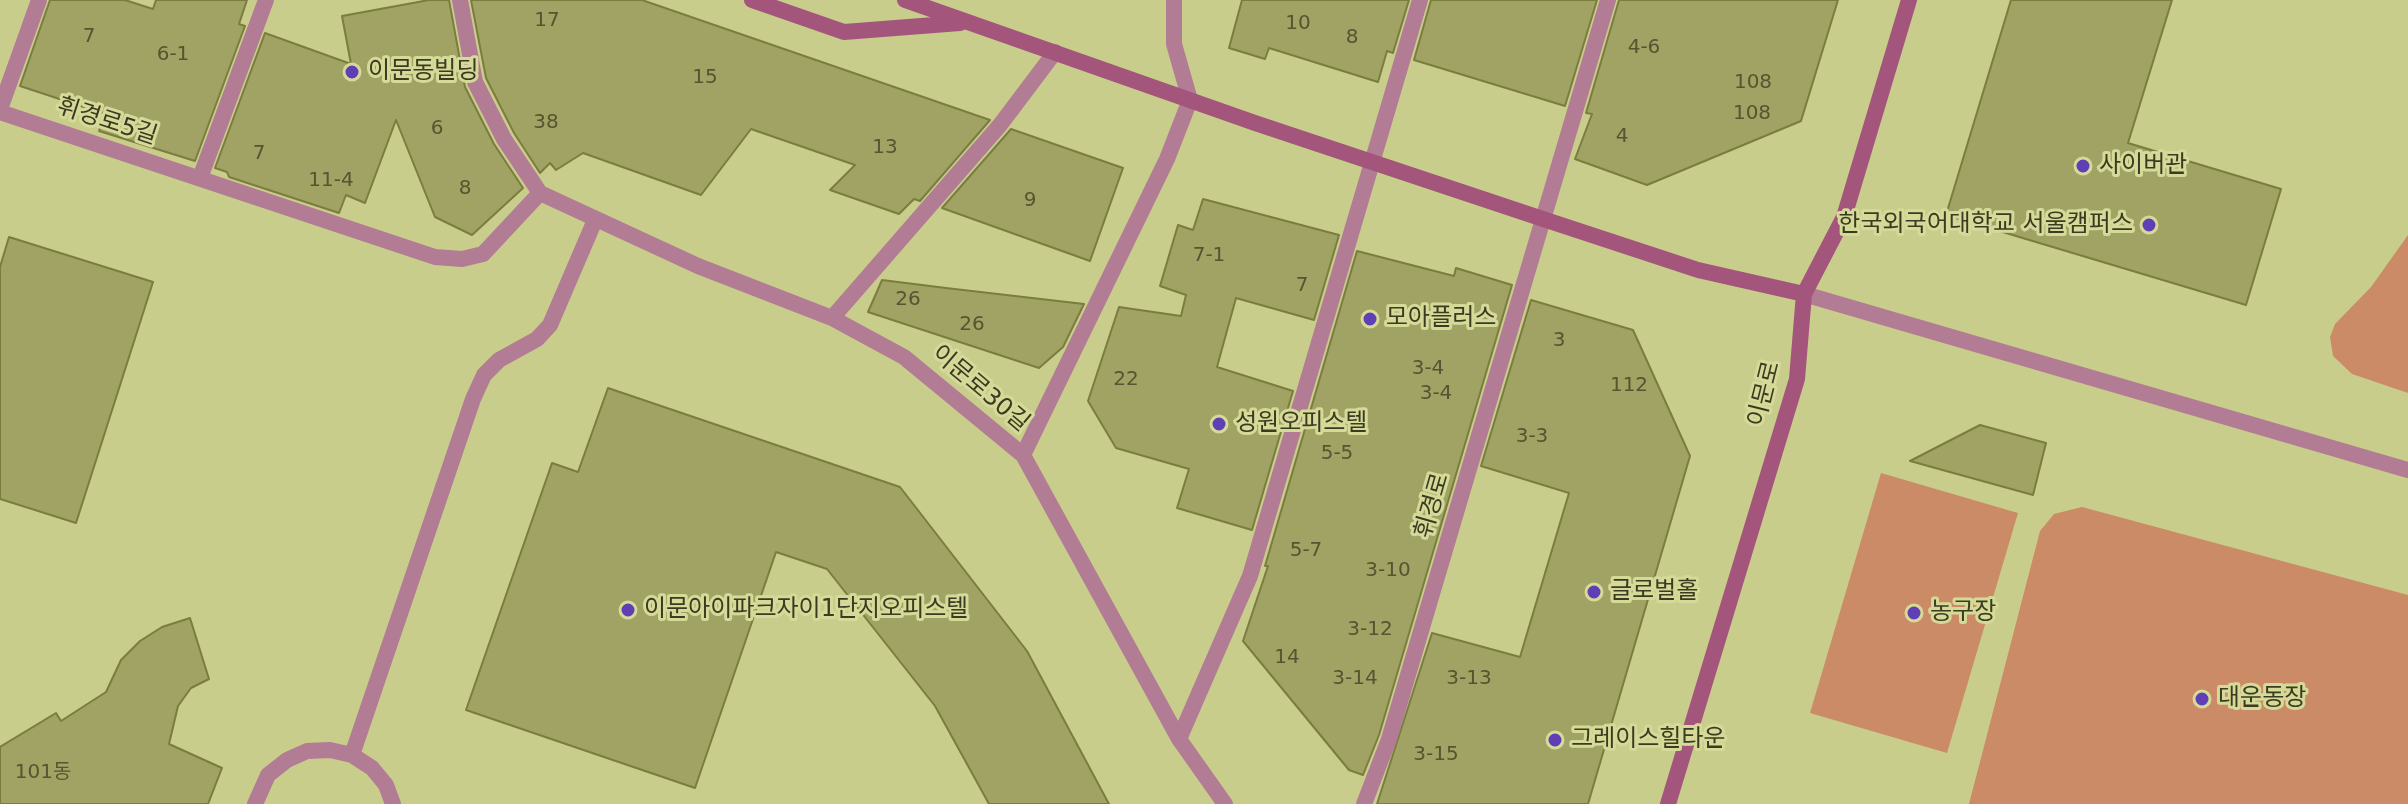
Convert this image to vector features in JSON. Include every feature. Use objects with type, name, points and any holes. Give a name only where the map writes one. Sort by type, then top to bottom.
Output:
[{"type":"main road","points":[[752,0],[844,32],[966,22]]},
{"type":"main road","points":[[905,0],[1370,162],[1698,270],[1804,294]]},
{"type":"main road","points":[[942,0],[966,22]]},
{"type":"main road","name":"이문로","points":[[1668,804],[1797,379],[1804,294],[1844,217],[1909,0]]},
{"type":"street","points":[[0,111],[39,0]]},
{"type":"street","points":[[200,178],[266,0]]},
{"type":"street","points":[[460,0],[475,82],[504,139],[540,193]]},
{"type":"street","points":[[1023,455],[1167,159],[1190,100],[1174,44],[1174,0]]},
{"type":"street","points":[[1179,739],[1250,576],[1420,0]]},
{"type":"street","name":"휘경로","points":[[1364,804],[1394,724],[1608,0]]},
{"type":"street","points":[[832,318],[1000,125],[1055,52]]},
{"type":"street","name":"휘경로5길","points":[[0,111],[435,257],[462,259],[483,254],[540,193]]},
{"type":"street","name":"이문로30길","points":[[540,193],[698,266],[832,318],[904,357],[1023,455],[1179,739],[1225,804]]},
{"type":"street","points":[[352,755],[473,399],[484,375],[499,360],[537,339],[550,325],[595,220]]},
{"type":"street","points":[[1804,294],[2408,470]]},
{"type":"street","points":[[255,804],[268,775],[287,760],[307,751],[330,750],[352,755],[372,768],[386,785],[393,804]]},
{"type":"shaded area","points":[[2408,235],[2408,393],[2352,374],[2333,356],[2330,337],[2335,324],[2371,287]]},
{"type":"shaded area","name":"농구장","points":[[1881,473],[2018,513],[1947,753],[1810,713]]},
{"type":"shaded area","name":"대운동장","points":[[2082,507],[2408,595],[2408,804],[1969,804],[2040,531],[2054,514]]},
{"type":"building","points":[[50,0],[125,0],[153,9],[156,0],[247,0],[239,24],[245,26],[195,161],[99,131],[105,114],[20,86]]},
{"type":"building","points":[[429,0],[449,0],[465,87],[494,144],[523,188],[472,235],[435,217],[396,120],[365,203],[346,195],[339,213],[229,177],[227,172],[215,168],[265,33],[351,64],[342,16]]},
{"type":"building","points":[[471,0],[642,0],[990,120],[920,201],[914,199],[899,214],[830,190],[855,165],[751,129],[701,195],[583,153],[556,170],[550,163],[540,173],[514,133],[486,78]]},
{"type":"building","points":[[1242,0],[1409,0],[1393,53],[1387,51],[1378,82],[1269,48],[1265,59],[1229,48]]},
{"type":"building","points":[[1431,0],[1597,0],[1565,106],[1414,60]]},
{"type":"building","points":[[1619,0],[1838,0],[1801,121],[1647,185],[1575,159],[1592,114],[1586,113]]},
{"type":"building","name":"사이버관","points":[[2011,0],[2172,0],[2128,143],[2281,189],[2246,305],[1946,215]]},
{"type":"building","points":[[1011,129],[1123,168],[1090,261],[942,208]]},
{"type":"building","points":[[1203,199],[1339,235],[1314,320],[1236,298],[1217,367],[1293,391],[1252,530],[1177,508],[1189,469],[1116,448],[1088,401],[1119,307],[1181,316],[1186,295],[1160,286],[1178,225],[1193,230]]},
{"type":"building","points":[[9,237],[153,282],[76,523],[0,499],[0,267]]},
{"type":"building","points":[[1357,251],[1454,276],[1456,268],[1512,285],[1379,735],[1363,775],[1349,770],[1243,641],[1268,566],[1265,566]]},
{"type":"building","points":[[882,280],[1084,304],[1063,347],[1039,368],[868,312]]},
{"type":"building","points":[[1531,300],[1633,330],[1690,456],[1588,804],[1377,804],[1432,633],[1520,657],[1569,493],[1481,466]]},
{"type":"building","name":"이문아이파크자이1단지오피스텔","points":[[608,388],[900,487],[1027,651],[1109,804],[989,804],[935,706],[827,569],[776,552],[695,788],[466,710],[552,463],[578,472]]},
{"type":"building","points":[[1980,425],[2046,443],[2033,495],[1910,461]]},
{"type":"building","points":[[190,618],[209,679],[191,688],[178,706],[169,744],[222,768],[208,804],[0,804],[0,747],[56,713],[61,721],[106,692],[121,660],[140,641],[162,627]]},
{"type":"place","name":"이문동빌딩","points":[[352,72]]},
{"type":"place","name":"사이버관","points":[[2083,166]]},
{"type":"place","name":"한국외국어대학교 서울캠퍼스","points":[[2149,225]]},
{"type":"place","name":"모아플러스","points":[[1370,319]]},
{"type":"place","name":"성원오피스텔","points":[[1219,424]]},
{"type":"place","name":"글로벌홀","points":[[1594,592]]},
{"type":"place","name":"이문아이파크자이1단지오피스텔","points":[[628,610]]},
{"type":"place","name":"농구장","points":[[1914,613]]},
{"type":"place","name":"대운동장","points":[[2202,699]]},
{"type":"place","name":"그레이스힐타운","points":[[1555,740]]}]
